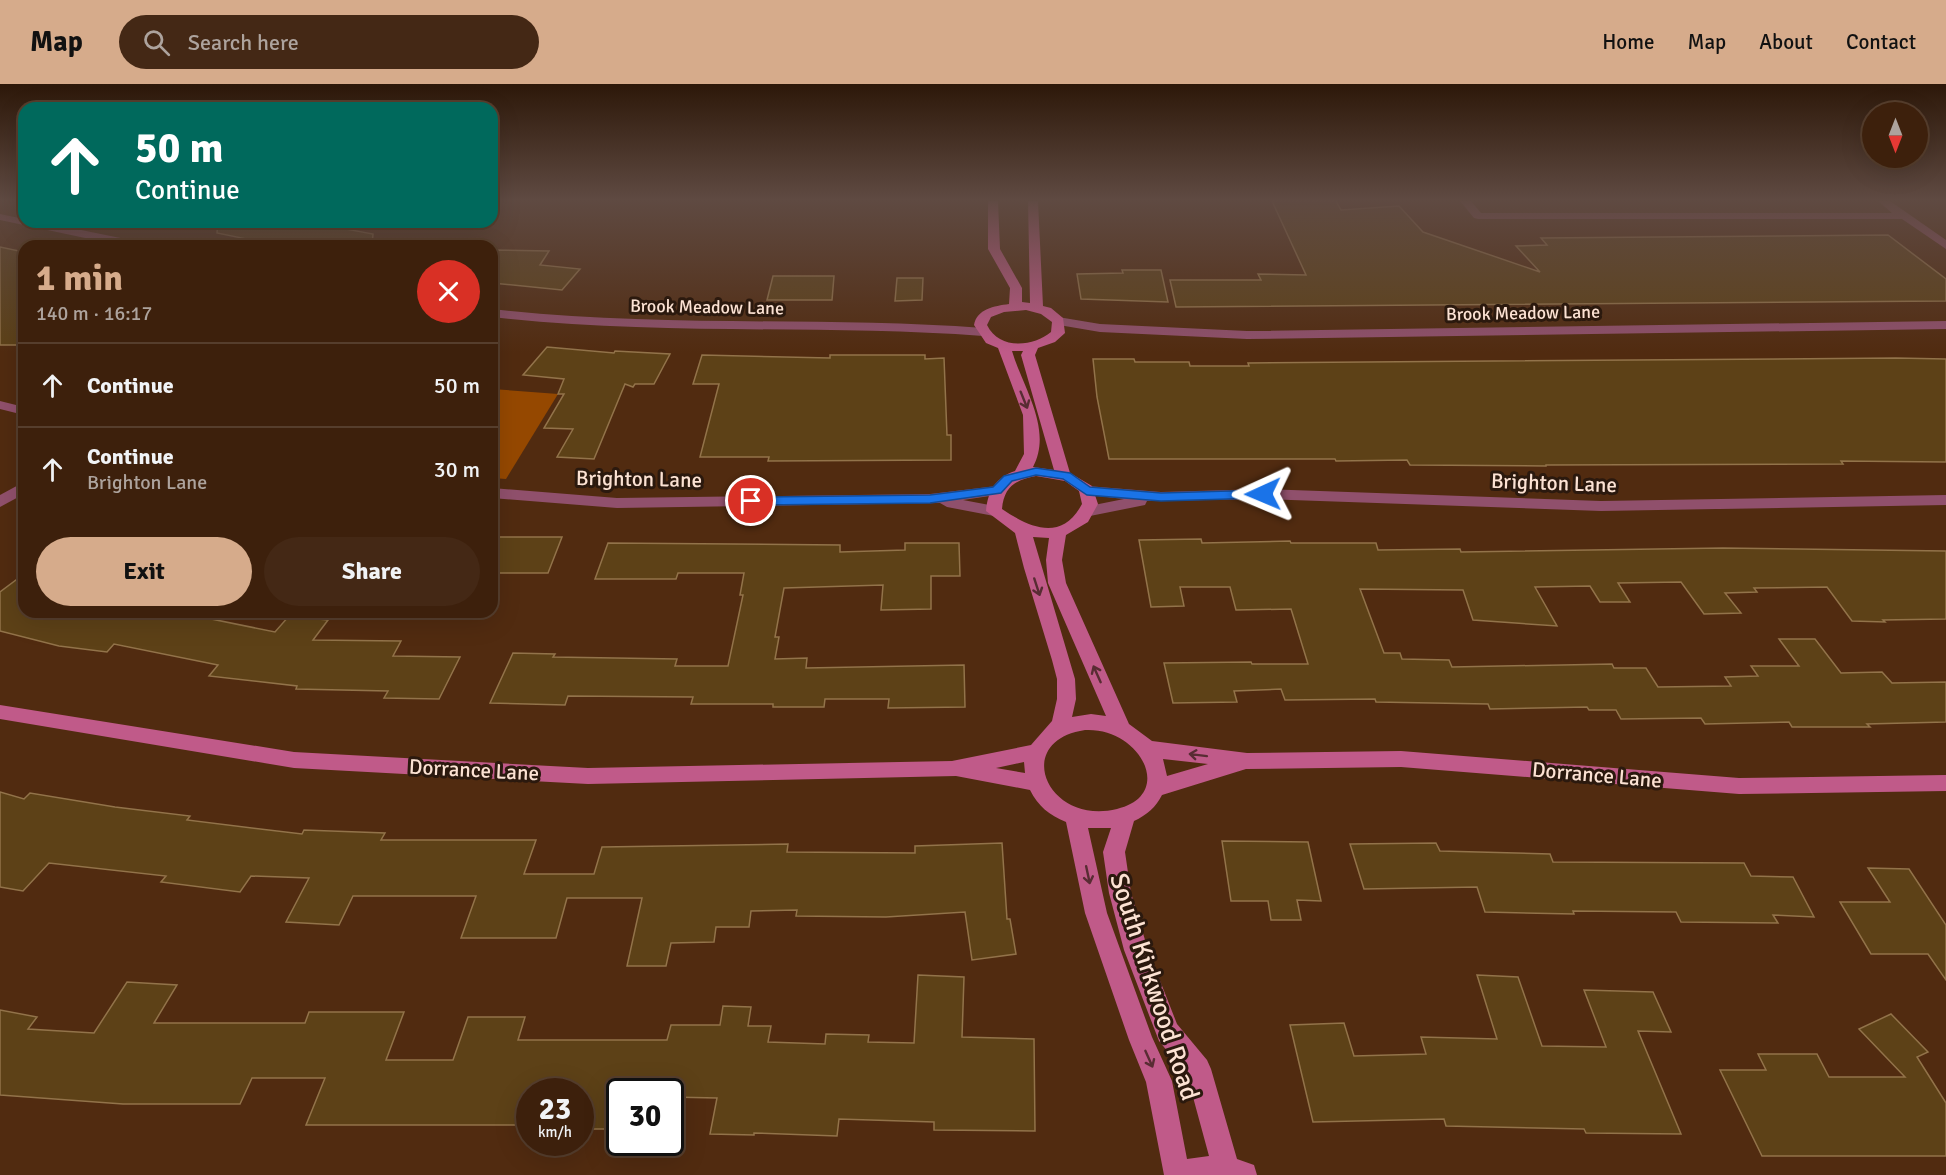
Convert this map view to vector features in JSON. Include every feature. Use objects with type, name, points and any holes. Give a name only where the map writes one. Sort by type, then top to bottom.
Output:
[{"type":"main road","points":[[996,252],[1016,288],[1015,306]]},
{"type":"main road","points":[[1035,252],[1037,308]]},
{"type":"main road","points":[[1015,306],[1037,308],[1053,316],[1057,328],[1043,343],[1032,346],[1004,345],[995,342],[982,326],[994,310],[1015,306]]},
{"type":"main road","points":[[1004,345],[1030,415],[1032,454],[1021,474]]},
{"type":"main road","points":[[1032,346],[1028,355],[1063,475]]},
{"type":"main road","points":[[1036,471],[1063,475],[1078,482],[1087,491],[1091,501],[1090,511],[1072,528],[1040,533],[1023,530],[1009,524],[994,511],[997,490],[1008,479],[1036,471]]},
{"type":"main road","points":[[1023,530],[1028,559],[1066,681],[1066,708],[1055,731]]},
{"type":"main road","points":[[1058,532],[1054,560],[1057,583],[1121,728]]},
{"type":"main road","name":"Dorrance Lane","points":[[0,712],[294,760],[588,776],[952,769],[1036,752]]},
{"type":"main road","points":[[1104,723],[1121,728],[1132,733],[1149,749],[1155,761],[1158,775],[1156,788],[1139,810],[1109,821],[1076,818],[1058,809],[1045,797],[1036,783],[1034,762],[1036,752],[1044,740],[1055,731],[1070,724],[1104,723]]},
{"type":"main road","name":"Dorrance Lane","points":[[1149,749],[1247,761],[1401,759],[1739,786],[1946,783]]},
{"type":"main road","name":"Dorrance Lane","points":[[1156,788],[1247,761]]},
{"type":"main road","name":"Dorrance Lane","points":[[952,769],[1036,783]]},
{"type":"main road","name":"South Kirkwood Road","points":[[1125,817],[1114,852],[1120,893],[1130,927],[1168,1032],[1198,1069],[1235,1172]]},
{"type":"main road","name":"South Kirkwood Road","points":[[1076,818],[1096,913],[1141,1040],[1159,1081],[1178,1175]]},
{"type":"main road","points":[[1178,1175],[1192,1169],[1235,1172]]},
{"type":"street","name":"Brook Meadow Lane","points":[[498,314],[525,318],[678,327],[982,326]]},
{"type":"street","name":"Brook Meadow Lane","points":[[1057,328],[1247,335],[1946,325]]},
{"type":"street","points":[[0,405],[18,410]]},
{"type":"street","name":"Brighton Lane","points":[[498,493],[617,502],[930,499],[997,490]]},
{"type":"street","points":[[0,502],[18,491]]},
{"type":"street","name":"Brighton Lane","points":[[1087,491],[1161,497],[1263,494],[1601,506],[1946,500]]},
{"type":"street","name":"Brighton Lane","points":[[1090,511],[1161,497]]},
{"type":"street","name":"Brighton Lane","points":[[930,499],[994,511]]},
{"type":"shaded area","points":[[498,389],[558,394],[506,479],[498,478]]},
{"type":"building","points":[[0,252],[18,252],[18,345],[0,345]]},
{"type":"building","points":[[498,252],[548,252],[540,265],[580,269],[562,290],[498,284]]},
{"type":"building","points":[[1295,252],[1481,252],[1540,272],[1521,252],[1910,252],[1946,279],[1946,301],[1176,307],[1170,280],[1261,280],[1258,274],[1306,275]]},
{"type":"building","points":[[1122,270],[1161,270],[1168,302],[1081,299],[1077,274],[1123,273]]},
{"type":"building","points":[[773,276],[834,276],[832,300],[767,300]]},
{"type":"building","points":[[897,278],[923,278],[922,300],[895,301]]},
{"type":"building","points":[[547,347],[614,353],[615,351],[670,354],[654,384],[635,384],[633,387],[625,384],[594,459],[557,457],[573,429],[544,428],[564,394],[558,394],[564,379],[523,375]]},
{"type":"building","points":[[702,355],[830,358],[830,355],[925,355],[925,359],[944,358],[947,435],[951,435],[951,460],[768,461],[769,457],[700,457],[719,384],[693,384]]},
{"type":"building","points":[[1093,359],[1189,362],[1190,366],[1249,366],[1248,363],[1946,359],[1946,462],[1841,461],[1843,464],[1546,466],[1410,465],[1407,460],[1109,459],[1097,397]]},
{"type":"building","points":[[498,537],[562,537],[548,573],[498,573]]},
{"type":"building","points":[[1201,539],[1202,543],[1290,541],[1291,543],[1376,543],[1378,550],[1460,549],[1461,552],[1723,548],[1946,551],[1946,619],[1852,621],[1827,587],[1754,588],[1757,592],[1725,593],[1741,613],[1704,614],[1681,582],[1618,583],[1630,602],[1600,602],[1590,586],[1535,587],[1557,626],[1473,620],[1463,590],[1360,589],[1384,653],[1400,653],[1402,659],[1449,660],[1452,667],[1612,664],[1614,668],[1646,668],[1658,687],[1731,686],[1725,677],[1758,676],[1751,666],[1799,666],[1779,639],[1815,639],[1841,673],[1882,672],[1892,683],[1946,682],[1946,722],[1867,724],[1870,727],[1792,727],[1789,722],[1705,724],[1701,718],[1621,719],[1616,710],[1589,710],[1587,707],[1490,709],[1488,704],[1376,702],[1375,699],[1285,700],[1281,689],[1234,691],[1237,702],[1173,703],[1164,663],[1308,664],[1291,609],[1236,610],[1230,587],[1180,587],[1184,606],[1151,607],[1139,540]]},
{"type":"building","points":[[608,543],[840,545],[840,552],[905,550],[905,543],[959,543],[960,576],[931,576],[931,609],[881,610],[883,585],[784,588],[775,637],[779,637],[775,659],[807,658],[806,668],[964,665],[965,707],[888,708],[889,699],[825,699],[824,707],[773,707],[773,704],[691,704],[693,697],[568,696],[565,705],[490,703],[513,653],[555,654],[553,657],[677,659],[675,666],[728,666],[743,595],[740,595],[744,573],[678,573],[676,579],[595,579]]},
{"type":"building","points":[[18,578],[18,618],[206,618],[275,632],[287,618],[308,618],[328,620],[313,640],[401,641],[393,656],[460,657],[439,699],[384,698],[388,691],[296,689],[297,686],[209,676],[218,665],[114,644],[107,652],[59,646],[0,631],[0,592]]},
{"type":"building","points":[[0,792],[24,799],[30,793],[190,816],[187,820],[302,834],[304,830],[385,833],[381,840],[536,840],[524,874],[594,874],[602,847],[788,844],[787,852],[915,853],[915,846],[1002,843],[1007,919],[1010,919],[1016,954],[972,960],[965,912],[886,917],[796,916],[797,910],[751,911],[749,927],[716,927],[714,942],[671,943],[666,966],[627,966],[642,898],[567,898],[556,938],[461,938],[476,896],[353,896],[339,925],[286,922],[309,878],[251,876],[240,892],[161,882],[166,876],[49,863],[23,891],[0,887]]},
{"type":"building","points":[[1222,841],[1308,842],[1321,901],[1297,900],[1301,920],[1271,920],[1268,901],[1231,901]]},
{"type":"building","points":[[1436,843],[1440,851],[1550,854],[1553,862],[1744,863],[1751,876],[1793,877],[1814,917],[1773,915],[1778,923],[1681,922],[1676,912],[1573,911],[1574,914],[1485,912],[1477,887],[1364,889],[1350,844]]},
{"type":"building","points":[[1868,868],[1909,869],[1946,925],[1946,980],[1928,954],[1871,954],[1840,902],[1890,902]]},
{"type":"building","points":[[918,975],[964,977],[962,1037],[1034,1039],[1035,1131],[934,1130],[934,1122],[839,1119],[837,1136],[710,1134],[717,1098],[684,1097],[684,1078],[606,1078],[606,1129],[594,1129],[594,1078],[516,1078],[516,1125],[306,1125],[325,1078],[252,1078],[240,1104],[123,1104],[0,1095],[0,1010],[37,1017],[28,1029],[94,1033],[127,982],[177,985],[154,1023],[305,1023],[309,1012],[404,1012],[386,1060],[453,1060],[468,1017],[525,1017],[518,1040],[667,1040],[671,1025],[720,1025],[723,1006],[751,1007],[748,1026],[771,1026],[768,1042],[825,1044],[826,1034],[869,1035],[868,1042],[914,1043]]},
{"type":"building","points":[[1477,975],[1518,977],[1542,1046],[1606,1047],[1584,990],[1653,992],[1671,1032],[1638,1031],[1681,1134],[1586,1133],[1584,1129],[1446,1126],[1444,1119],[1313,1122],[1290,1025],[1344,1023],[1354,1056],[1426,1054],[1421,1037],[1497,1039]]},
{"type":"building","points":[[1891,1014],[1928,1052],[1917,1057],[1946,1103],[1946,1156],[1762,1156],[1720,1070],[1766,1070],[1758,1054],[1817,1054],[1829,1077],[1905,1077],[1859,1029]]},
{"type":"route","points":[[751,501],[930,499],[997,490],[998,486],[1008,479],[1036,471],[1066,476],[1078,482],[1087,491],[1161,497],[1263,494]]}]
